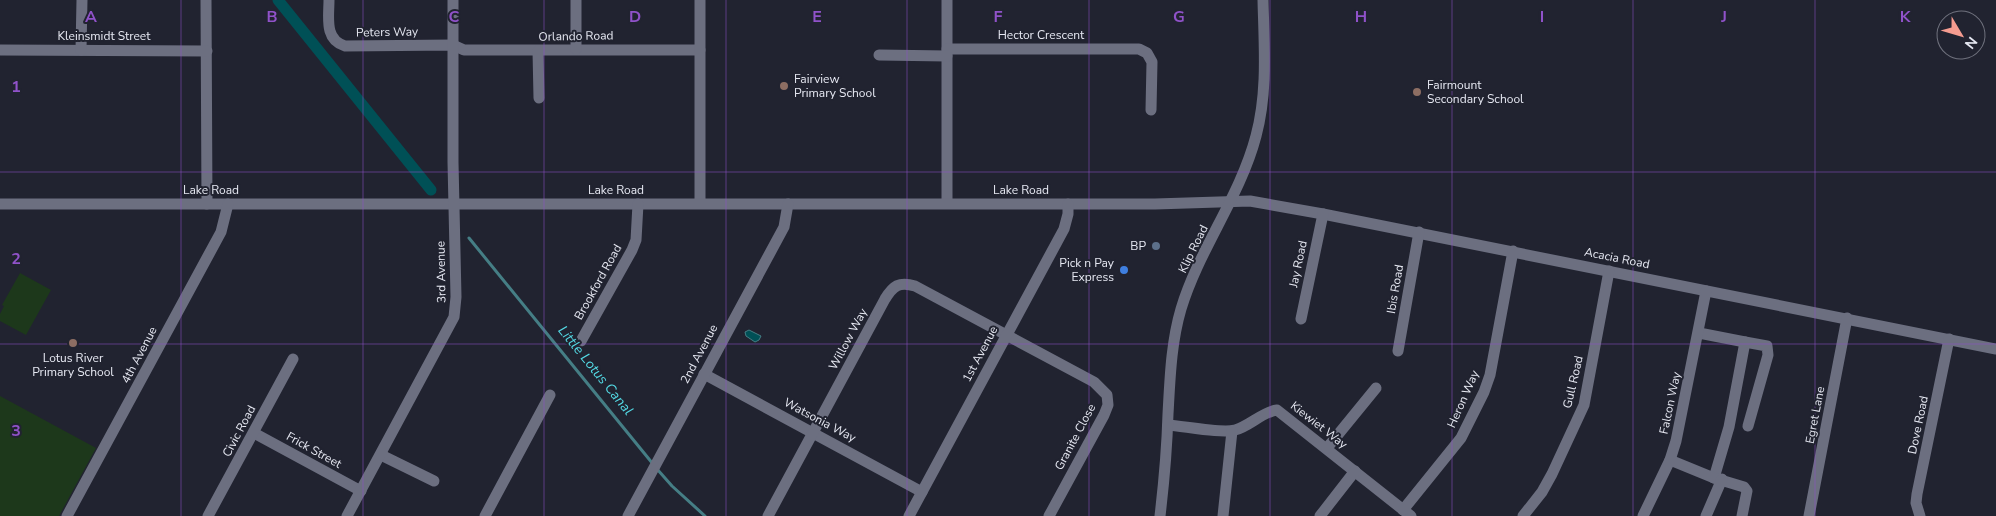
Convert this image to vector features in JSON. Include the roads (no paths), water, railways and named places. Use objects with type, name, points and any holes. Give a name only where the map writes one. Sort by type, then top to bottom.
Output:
[{"type":"street","points":[[80,50],[82,0]]},
{"type":"street","points":[[206,0],[207,204]]},
{"type":"street","name":"Peters Way","points":[[329,0],[329,31],[340,45],[453,45]]},
{"type":"street","name":"3rd Avenue","points":[[347,516],[454,317],[456,297],[453,204],[453,0]]},
{"type":"street","points":[[576,0],[576,49]]},
{"type":"street","points":[[700,0],[700,203]]},
{"type":"street","points":[[947,0],[947,203]]},
{"type":"street","name":"Klip Road","points":[[1160,516],[1172,360],[1181,309],[1197,270],[1231,201],[1252,148],[1262,110],[1264,68],[1263,0]]},
{"type":"street","name":"Orlando Road","points":[[453,45],[464,50],[700,50]]},
{"type":"street","name":"Hector Crescent","points":[[879,55],[1135,49],[1143,51],[1152,62],[1151,110]]},
{"type":"street","name":"Kleinsmidt Street","points":[[0,50],[207,51]]},
{"type":"street","points":[[538,51],[539,98]]},
{"type":"street","name":"Lake Road","points":[[0,204],[1068,204],[1231,201]]},
{"type":"street","name":"Acacia Road","points":[[1231,201],[1250,201],[1419,232],[1996,349]]},
{"type":"street","name":"4th Avenue","points":[[67,516],[221,232],[228,204]]},
{"type":"street","name":"Brookford Road","points":[[581,341],[632,250],[636,240],[638,204]]},
{"type":"street","name":"2nd Avenue","points":[[628,516],[784,227],[788,204]]},
{"type":"street","name":"1st Avenue","points":[[909,516],[1064,229],[1068,214],[1068,204]]},
{"type":"street","name":"Jay Road","points":[[1301,319],[1322,214]]},
{"type":"street","name":"Ibis Road","points":[[1398,351],[1419,232]]},
{"type":"street","name":"Heron Way","points":[[1407,513],[1461,438],[1484,392],[1490,376],[1513,251]]},
{"type":"street","name":"Gull Road","points":[[1523,516],[1542,492],[1552,474],[1584,405],[1609,270]]},
{"type":"street","name":"Willow Way","points":[[768,516],[892,288],[906,283],[915,286],[1006,335]]},
{"type":"street","name":"Falcon Way","points":[[1643,516],[1670,460],[1676,441],[1706,291]]},
{"type":"street","name":"Egret Lane","points":[[1809,516],[1847,318]]},
{"type":"street","points":[[1699,333],[1767,346],[1768,355],[1748,426]]},
{"type":"street","name":"Granite Close","points":[[1006,335],[1094,382],[1107,395],[1108,404],[1104,415],[1049,516]]},
{"type":"street","name":"Dove Road","points":[[1920,516],[1916,503],[1917,494],[1949,339]]},
{"type":"street","points":[[1706,516],[1718,479],[1745,342]]},
{"type":"street","name":"Civic Road","points":[[208,516],[293,359]]},
{"type":"street","name":"Watsonia Way","points":[[704,374],[922,492]]},
{"type":"street","points":[[1327,448],[1376,388]]},
{"type":"street","points":[[485,516],[550,394]]},
{"type":"street","name":"Kiewiet Way","points":[[1168,425],[1232,431],[1247,426],[1271,411],[1277,410],[1407,513]]},
{"type":"street","points":[[1223,516],[1232,431]]},
{"type":"street","name":"Frick Street","points":[[254,433],[361,491]]},
{"type":"street","points":[[381,455],[434,481]]},
{"type":"street","points":[[1670,460],[1718,479],[1741,485],[1746,489],[1742,516]]},
{"type":"street","points":[[1320,516],[1355,471]]},
{"type":"waterway","name":"Little Lotus Canal","points":[[278,0],[431,190]]},
{"type":"waterway","name":"Little Lotus Canal","points":[[469,238],[653,464]]},
{"type":"waterway","name":"Little Lotus Canal","points":[[657,469],[672,486],[705,516]]},
{"type":"place","name":"Fairview Primary School","points":[[784,86]]},
{"type":"place","name":"Fairmount Secondary School","points":[[1417,92]]},
{"type":"place","name":"BP","points":[[1156,246]]},
{"type":"place","name":"Pick n Pay Express","points":[[1124,270]]},
{"type":"place","name":"Lotus River Primary School","points":[[73,343]]}]
